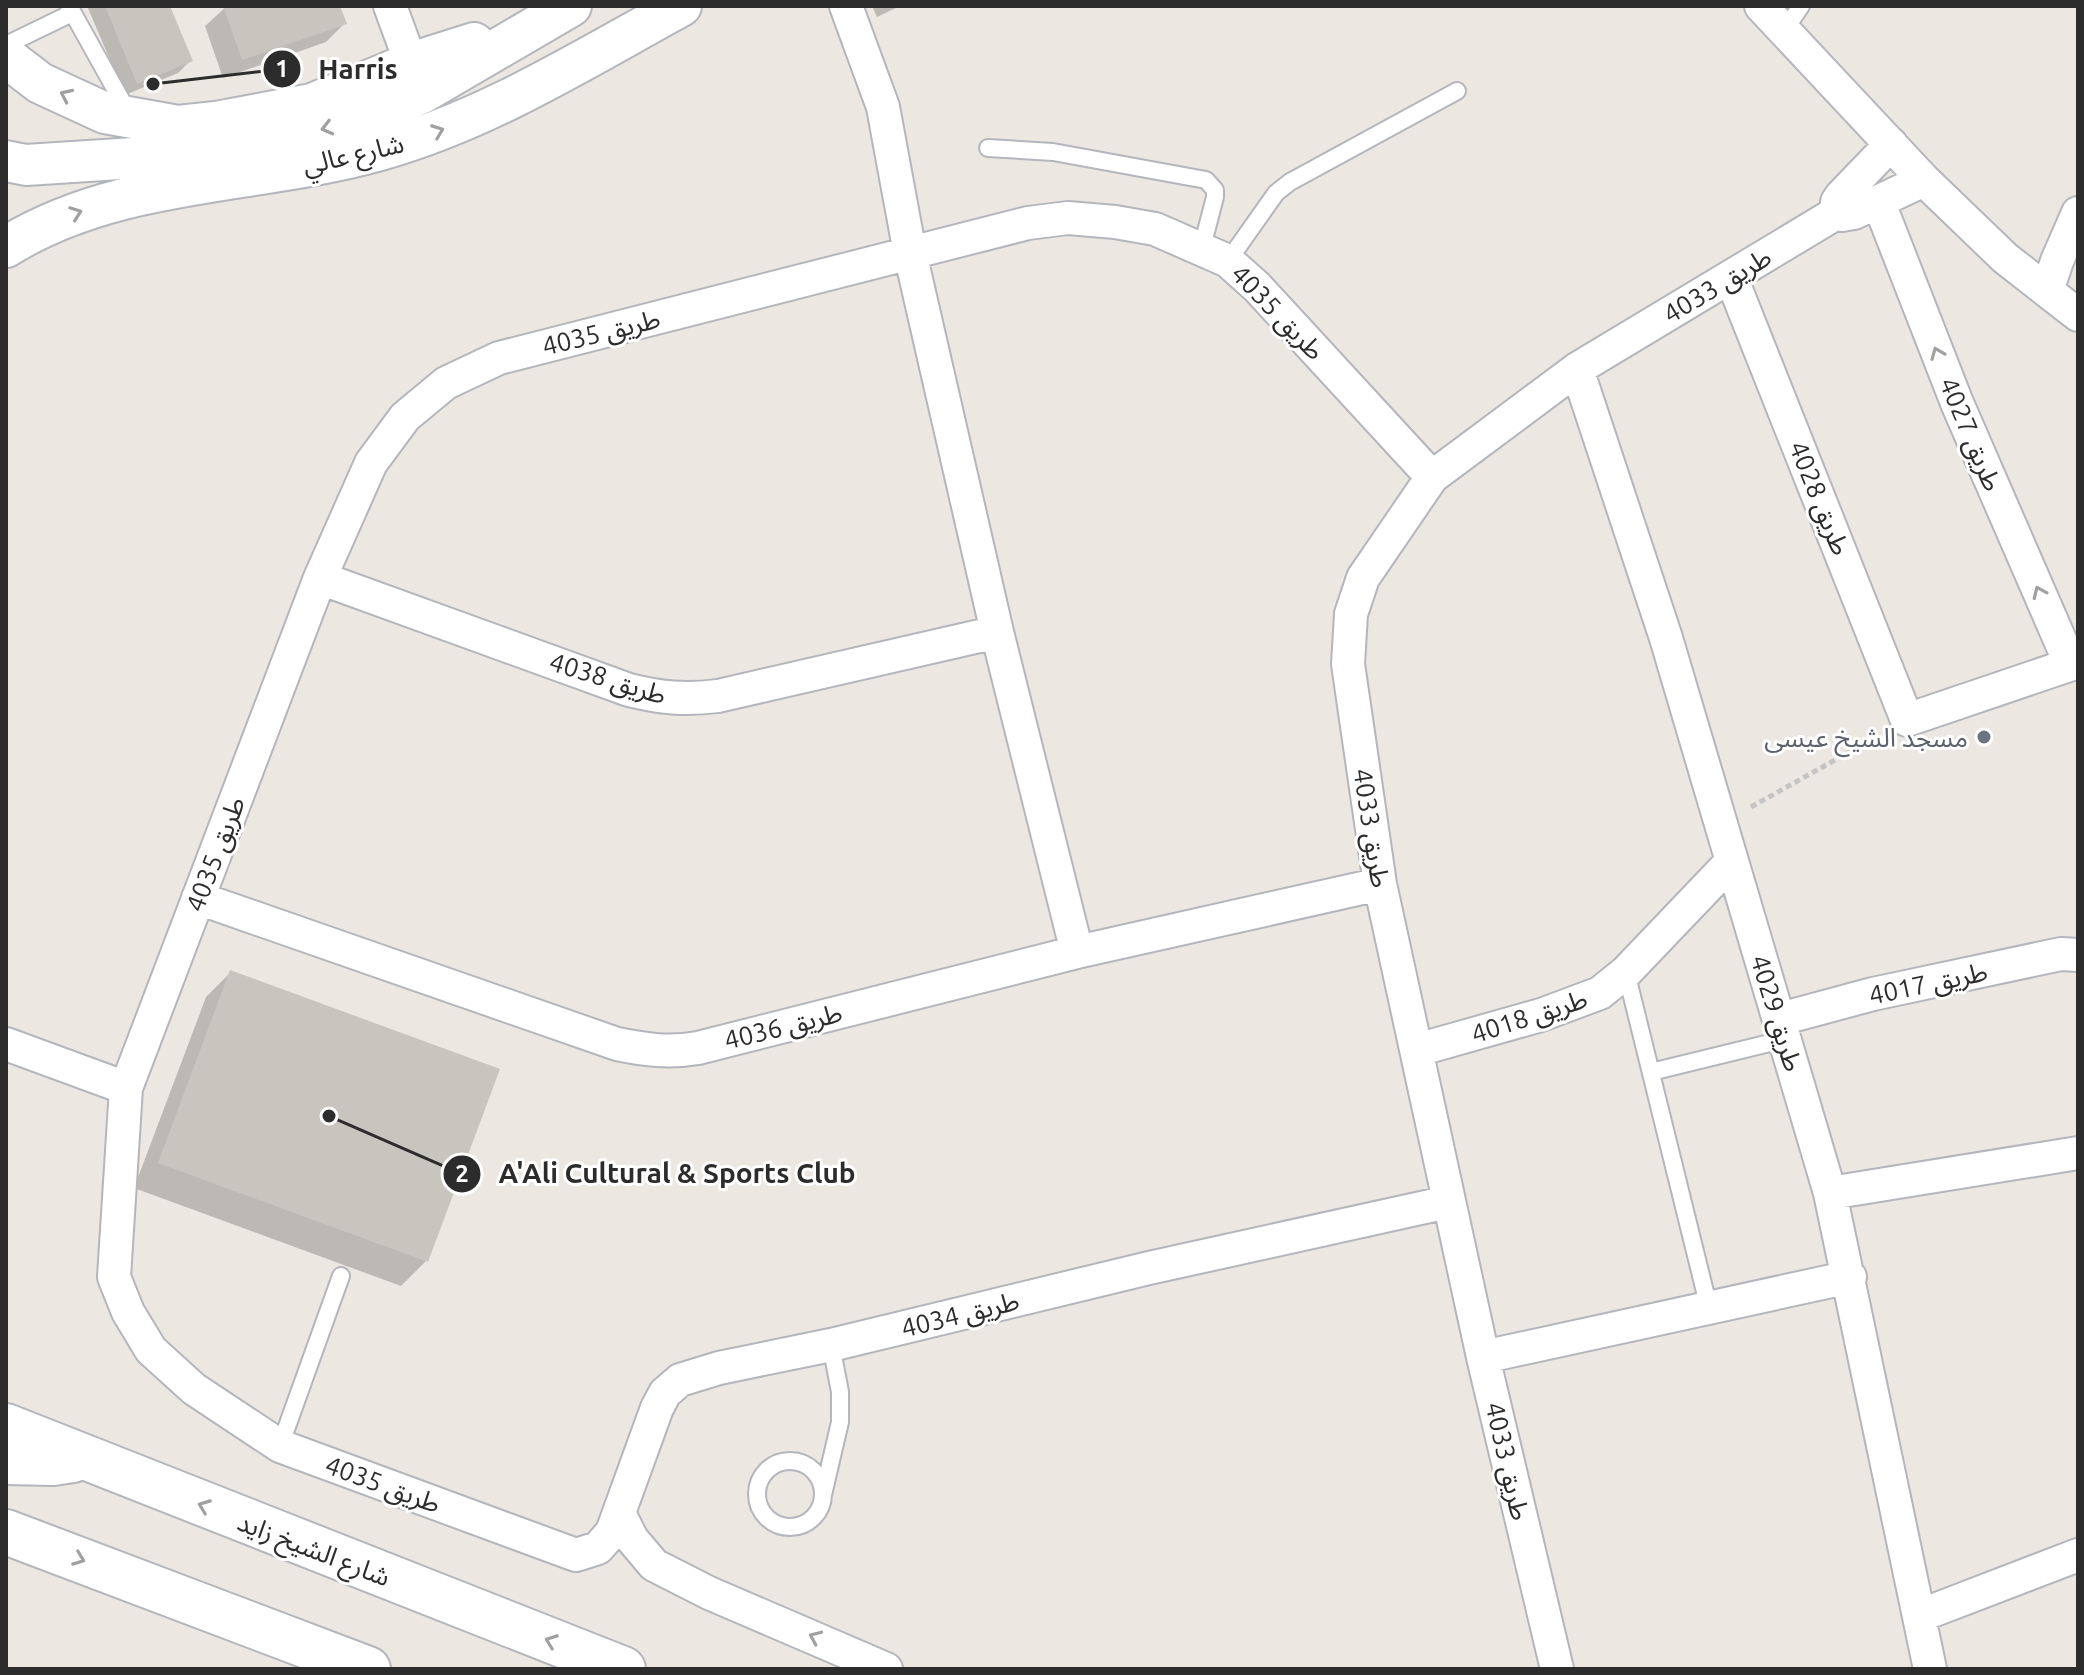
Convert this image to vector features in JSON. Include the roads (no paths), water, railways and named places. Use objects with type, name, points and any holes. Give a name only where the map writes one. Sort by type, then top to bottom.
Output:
[{"type":"main road","name":"شارع الشيخ زايد","points":[[6,1426],[83,1459],[623,1669]]},
{"type":"main road","points":[[6,1462],[53,1463],[83,1459]]},
{"type":"main road","points":[[6,1532],[368,1669]]},
{"type":"street","points":[[390,6],[411,63]]},
{"type":"street","name":"شارع عالي","points":[[6,247],[78,211],[203,182],[299,168],[378,151],[434,133],[503,101],[681,6]]},
{"type":"street","points":[[846,6],[883,107],[910,253],[997,632],[1077,952]]},
{"type":"street","points":[[1761,6],[1793,19],[1891,144],[1924,180],[2005,258],[2078,315]]},
{"type":"street","points":[[6,57],[40,83],[105,113],[178,126],[312,104],[411,63],[557,14]]},
{"type":"street","name":"شارع عالي","points":[[6,161],[26,165],[135,158],[286,138],[367,116],[422,93],[557,14]]},
{"type":"street","points":[[135,158],[178,126]]},
{"type":"street","name":"طريق 4033","points":[[1838,212],[1837,202],[1841,196],[1891,144]]},
{"type":"street","name":"طريق 4033","points":[[1557,1669],[1448,1202],[1380,884],[1348,664],[1351,614],[1363,578],[1432,477],[1577,369],[1838,212],[1848,215],[1924,180]]},
{"type":"street","name":"طريق 4027","points":[[1879,203],[1957,403],[2074,662]]},
{"type":"street","points":[[2047,291],[2078,213]]},
{"type":"street","name":"طريق 4035","points":[[576,1555],[280,1446],[194,1389],[151,1350],[128,1312],[114,1277],[126,1088],[320,578],[371,463],[405,417],[446,383],[499,358],[1028,223],[1068,218],[1155,229],[1215,254],[1257,287],[1432,477]]},
{"type":"street","name":"طريق 4028","points":[[1731,277],[1907,720],[2074,662]]},
{"type":"street","name":"طريق 4029","points":[[1577,369],[1666,638],[1830,1193],[1930,1669]]},
{"type":"street","name":"طريق 4038","points":[[320,578],[629,690],[664,699],[718,696],[997,632]]},
{"type":"street","name":"طريق 4018","points":[[1417,1050],[1571,1006],[1600,993],[1626,972],[1731,862]]},
{"type":"street","name":"طريق 4036","points":[[198,898],[617,1044],[648,1051],[673,1052],[1077,952],[1380,884]]},
{"type":"street","name":"طريق 4017","points":[[1783,1029],[1887,991],[2061,954],[2078,955]]},
{"type":"street","points":[[6,1044],[126,1088]]},
{"type":"street","points":[[1830,1193],[2078,1153]]},
{"type":"street","name":"طريق 4034","points":[[576,1555],[598,1548],[607,1541],[657,1408],[665,1393],[680,1380],[719,1368],[831,1345],[1149,1268],[1448,1202]]},
{"type":"street","points":[[1483,1357],[1850,1277]]},
{"type":"street","points":[[619,1513],[632,1539],[654,1565],[709,1593],[886,1669]]},
{"type":"street","points":[[1919,1616],[2078,1555]]},
{"type":"lane","points":[[6,45],[70,9],[131,117]]},
{"type":"lane","points":[[1215,254],[1290,182],[1457,91]]},
{"type":"lane","points":[[988,148],[1053,152],[1206,180],[1215,190],[1215,254]]},
{"type":"lane","points":[[1626,972],[1709,1308]]},
{"type":"lane","points":[[1651,1072],[1783,1029]]},
{"type":"lane","points":[[280,1446],[341,1276]]},
{"type":"lane","points":[[823,1497],[815,1472],[792,1461],[768,1469],[760,1479],[756,1492],[764,1516],[774,1524],[800,1526],[819,1509],[823,1497],[840,1422],[840,1392],[831,1345]]},
{"type":"place","name":"Harris","points":[[153,84]]},
{"type":"place","name":"مسجد الشيخ عيسى","points":[[1984,737]]},
{"type":"place","name":"A'Ali Cultural & Sports Club","points":[[329,1116]]}]
